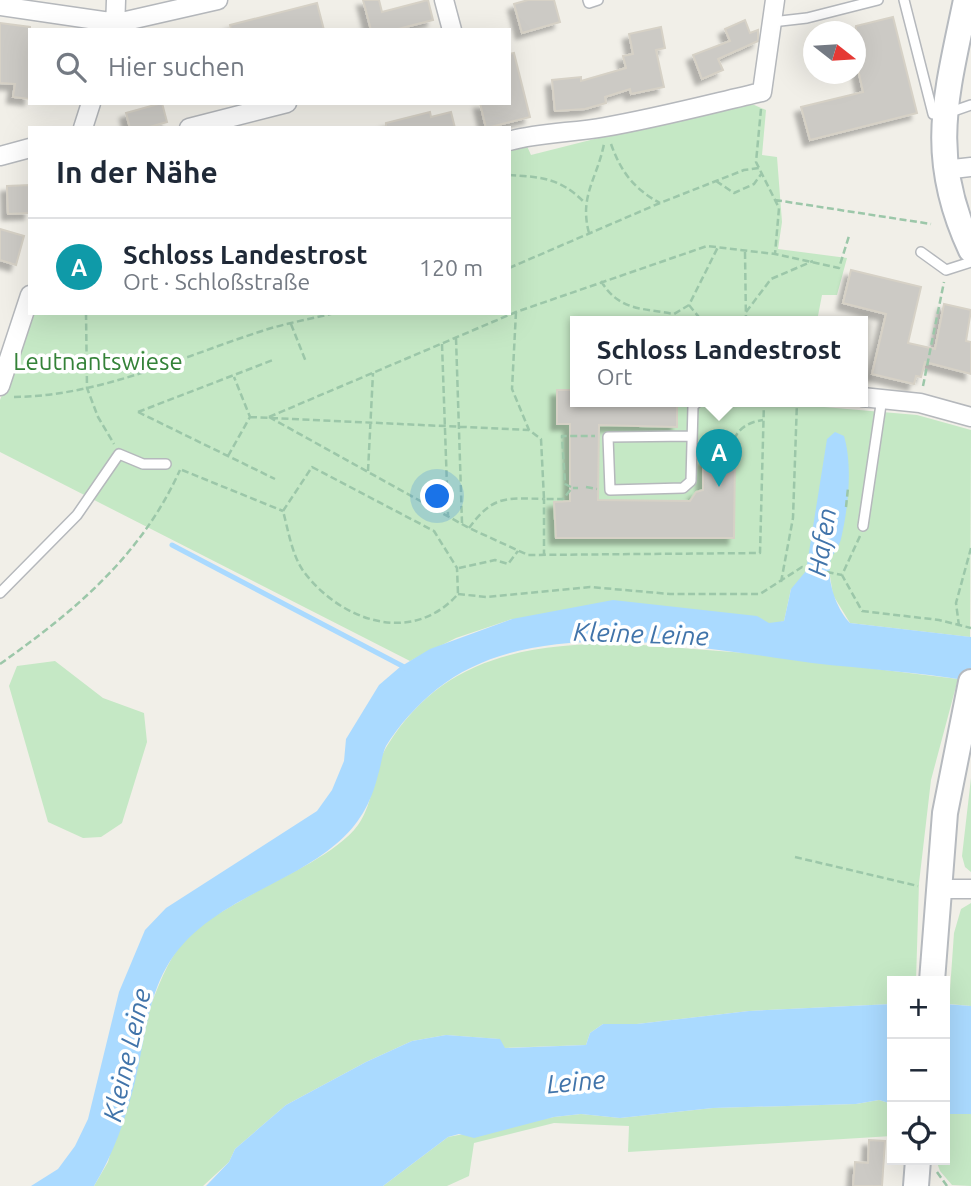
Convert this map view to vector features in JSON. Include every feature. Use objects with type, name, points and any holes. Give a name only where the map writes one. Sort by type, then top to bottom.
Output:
[{"type":"main road","points":[[965,0],[945,114],[944,170],[956,217],[971,250]]},
{"type":"main road","points":[[932,976],[937,889],[947,801],[970,685]]},
{"type":"main road","points":[[916,1186],[927,1166]]},
{"type":"street","points":[[116,0],[116,27]]},
{"type":"street","points":[[0,6],[116,27],[218,0]]},
{"type":"street","points":[[444,0],[451,28]]},
{"type":"street","points":[[511,140],[539,133],[606,131],[762,92],[775,0]]},
{"type":"street","points":[[84,126],[89,105]]},
{"type":"street","points":[[197,126],[279,105]]},
{"type":"street","points":[[0,156],[28,149]]},
{"type":"street","points":[[944,170],[971,167]]},
{"type":"street","points":[[7,392],[28,303]]},
{"type":"street","points":[[868,397],[920,403],[971,417]]},
{"type":"street","points":[[937,889],[971,889]]},
{"type":"lane","points":[[588,0],[598,0]]},
{"type":"lane","points":[[772,22],[807,18],[878,0]]},
{"type":"lane","points":[[904,0],[933,114],[945,114],[971,105]]},
{"type":"lane","points":[[921,252],[946,270],[971,262]]},
{"type":"lane","points":[[863,526],[882,398]]},
{"type":"lane","points":[[692,436],[608,437],[610,490],[682,488],[691,481],[693,407]]},
{"type":"lane","points":[[0,593],[77,515],[119,454],[143,464],[166,464]]},
{"type":"path","points":[[762,92],[756,162],[775,200],[780,218],[775,254]]},
{"type":"path","points":[[589,233],[584,202],[600,168],[606,131]]},
{"type":"path","points":[[606,131],[619,166],[638,191],[660,203]]},
{"type":"path","points":[[511,267],[660,203],[744,170],[759,168]]},
{"type":"path","points":[[716,181],[734,193],[754,184],[762,173]]},
{"type":"path","points":[[511,175],[541,177],[559,183],[569,187],[584,202]]},
{"type":"path","points":[[775,200],[930,223]]},
{"type":"path","points":[[511,314],[707,246],[775,254],[839,268],[849,236]]},
{"type":"path","points":[[601,281],[610,296],[623,305],[674,314],[689,305],[718,247]]},
{"type":"path","points":[[745,252],[746,316]]},
{"type":"path","points":[[746,312],[772,279],[813,261]]},
{"type":"path","points":[[920,403],[946,270]]},
{"type":"path","points":[[689,305],[698,316]]},
{"type":"path","points":[[516,312],[512,389],[529,430],[541,439],[544,555]]},
{"type":"path","points":[[86,315],[87,387],[98,417],[119,454]]},
{"type":"path","points":[[7,392],[87,387],[134,376],[291,324],[327,315]]},
{"type":"path","points":[[269,417],[509,315]]},
{"type":"path","points":[[291,324],[306,362]]},
{"type":"path","points":[[456,338],[462,523]]},
{"type":"path","points":[[442,344],[448,514]]},
{"type":"path","points":[[273,360],[138,412],[275,479]]},
{"type":"path","points":[[368,471],[373,373]]},
{"type":"path","points":[[234,376],[250,417]]},
{"type":"path","points":[[269,417],[469,528],[518,551],[544,555],[760,553],[764,407]]},
{"type":"path","points":[[781,582],[793,517],[797,407]]},
{"type":"path","points":[[250,417],[529,430]]},
{"type":"path","points":[[228,456],[250,417]]},
{"type":"path","points":[[704,455],[731,455],[736,435],[743,427],[763,420]]},
{"type":"path","points":[[578,488],[565,484],[562,436],[598,436]]},
{"type":"path","points":[[166,464],[283,511]]},
{"type":"path","points":[[458,594],[457,568],[434,531],[317,468],[308,470],[283,511],[302,570],[320,589],[378,623],[408,624],[444,607],[458,594],[486,597],[590,587],[670,594],[760,594],[802,567],[842,575],[862,611],[939,620],[971,628]]},
{"type":"path","points":[[0,664],[64,619],[122,562],[164,505],[180,470]]},
{"type":"path","points":[[469,528],[486,506],[499,500],[563,499],[572,488]]},
{"type":"path","points":[[846,507],[848,488]]},
{"type":"path","points":[[842,575],[852,557],[863,526]]},
{"type":"path","points":[[959,626],[956,603],[971,548]]},
{"type":"path","points":[[457,568],[495,560],[508,564],[518,551]]},
{"type":"path","points":[[795,857],[937,889]]},
{"type":"path","points":[[927,1166],[947,1186]]},
{"type":"green space","name":"Leutnantswiese","points":[[745,101],[766,110],[762,155],[777,157],[782,222],[778,249],[847,258],[837,295],[822,295],[818,316],[570,316],[570,407],[824,407],[917,415],[971,430],[970,637],[850,623],[833,595],[830,576],[791,589],[784,621],[774,624],[512,619],[456,638],[410,661],[0,452],[0,400],[33,315],[511,315],[511,148],[526,144],[531,155]]},
{"type":"green space","points":[[617,643],[745,653],[958,679],[931,780],[919,883],[916,976],[887,976],[887,1004],[749,1011],[637,1024],[603,1024],[590,1033],[586,1045],[504,1048],[499,1039],[446,1035],[412,1041],[366,1062],[286,1105],[235,1149],[229,1162],[203,1186],[94,1186],[108,1162],[147,1017],[169,963],[182,943],[221,912],[322,856],[348,836],[364,816],[387,746],[408,716],[432,693],[458,675],[487,662],[517,653],[582,644]]},
{"type":"green space","points":[[55,661],[103,698],[144,713],[147,742],[122,823],[101,837],[83,838],[48,822],[9,686],[17,666]]},
{"type":"green space","points":[[971,778],[971,872],[965,867],[962,856]]},
{"type":"green space","points":[[971,903],[971,1006],[950,1004],[954,933],[961,909]]},
{"type":"green space","points":[[879,1100],[887,1102],[887,1136],[628,1152],[629,1126],[554,1123],[474,1143],[469,1176],[447,1186],[383,1186],[448,1137],[554,1117],[581,1114],[620,1118],[713,1108],[856,1104]]},
{"type":"green space","points":[[950,1114],[971,1114],[971,1186],[952,1185],[938,1165],[950,1165]]},
{"type":"water","points":[[835,432],[844,436],[849,474],[844,527],[829,570],[834,595],[841,611],[850,623],[971,637],[971,681],[669,644],[618,642],[568,643],[520,650],[476,665],[437,689],[396,731],[386,746],[368,804],[344,837],[316,859],[222,912],[201,927],[182,946],[166,968],[154,995],[127,1109],[113,1149],[94,1186],[31,1186],[58,1169],[75,1146],[88,1119],[119,992],[145,930],[166,908],[317,811],[332,790],[344,761],[346,739],[379,685],[400,667],[430,649],[512,619],[613,600],[757,616],[769,623],[784,621],[791,589],[806,571],[827,439]]},
{"type":"water","name":"Leine","points":[[887,1004],[887,1102],[879,1100],[856,1104],[713,1108],[620,1118],[581,1114],[554,1117],[474,1138],[459,1134],[448,1137],[383,1186],[206,1186],[229,1162],[235,1149],[286,1105],[366,1062],[412,1041],[446,1035],[500,1039],[505,1048],[586,1045],[590,1033],[603,1024],[637,1024],[749,1011]]},
{"type":"water","points":[[950,1004],[971,1006],[971,1114],[950,1114]]},
{"type":"building","points":[[363,0],[379,0],[382,12],[428,0],[433,20],[402,28],[370,28]]},
{"type":"building","points":[[528,0],[554,0],[560,22],[522,33],[514,4]]},
{"type":"building","points":[[317,3],[323,28],[231,28],[230,25]]},
{"type":"building","points":[[893,17],[917,113],[810,140],[801,107],[863,92],[861,84],[866,84],[866,24]]},
{"type":"building","points":[[745,20],[750,33],[758,30],[758,41],[718,59],[723,70],[702,79],[693,55],[730,41],[725,29]]},
{"type":"building","points":[[0,23],[30,27],[28,99],[13,97],[15,84],[0,83]]},
{"type":"building","points":[[661,27],[665,48],[656,50],[664,87],[631,94],[630,89],[605,97],[606,103],[585,109],[555,111],[552,80],[581,77],[581,81],[626,68],[623,56],[633,54],[629,34]]},
{"type":"building","points":[[514,53],[530,117],[486,126],[480,105],[511,105],[511,54]]},
{"type":"building","points":[[163,105],[167,122],[153,126],[129,126],[126,113]]},
{"type":"building","points":[[430,112],[431,117],[451,112],[454,126],[386,126],[386,123]]},
{"type":"building","points":[[28,185],[28,213],[8,214],[7,186]]},
{"type":"building","points":[[0,229],[24,236],[16,265],[0,260]]},
{"type":"building","points":[[851,270],[921,287],[908,343],[935,349],[944,304],[971,310],[966,341],[971,342],[971,374],[925,362],[921,377],[916,376],[914,384],[872,374],[886,314],[843,303]]},
{"type":"building","points":[[557,390],[570,390],[570,407],[677,407],[677,427],[599,425],[598,500],[690,501],[696,492],[703,490],[703,459],[735,459],[734,538],[556,538],[554,502],[570,501],[570,424],[557,424]]},
{"type":"building","points":[[869,1140],[885,1141],[882,1186],[853,1186],[855,1162],[868,1163]]},
{"type":"waterway","points":[[172,545],[408,669]]},
{"type":"place","name":"Schloss Landestrost","points":[[719,487]]},
{"type":"water label","name":"Hafen","points":[[822,542]]},
{"type":"water label","name":"Kleine Leine","points":[[641,634]]},
{"type":"water label","name":"Kleine Leine","points":[[127,1055]]}]
